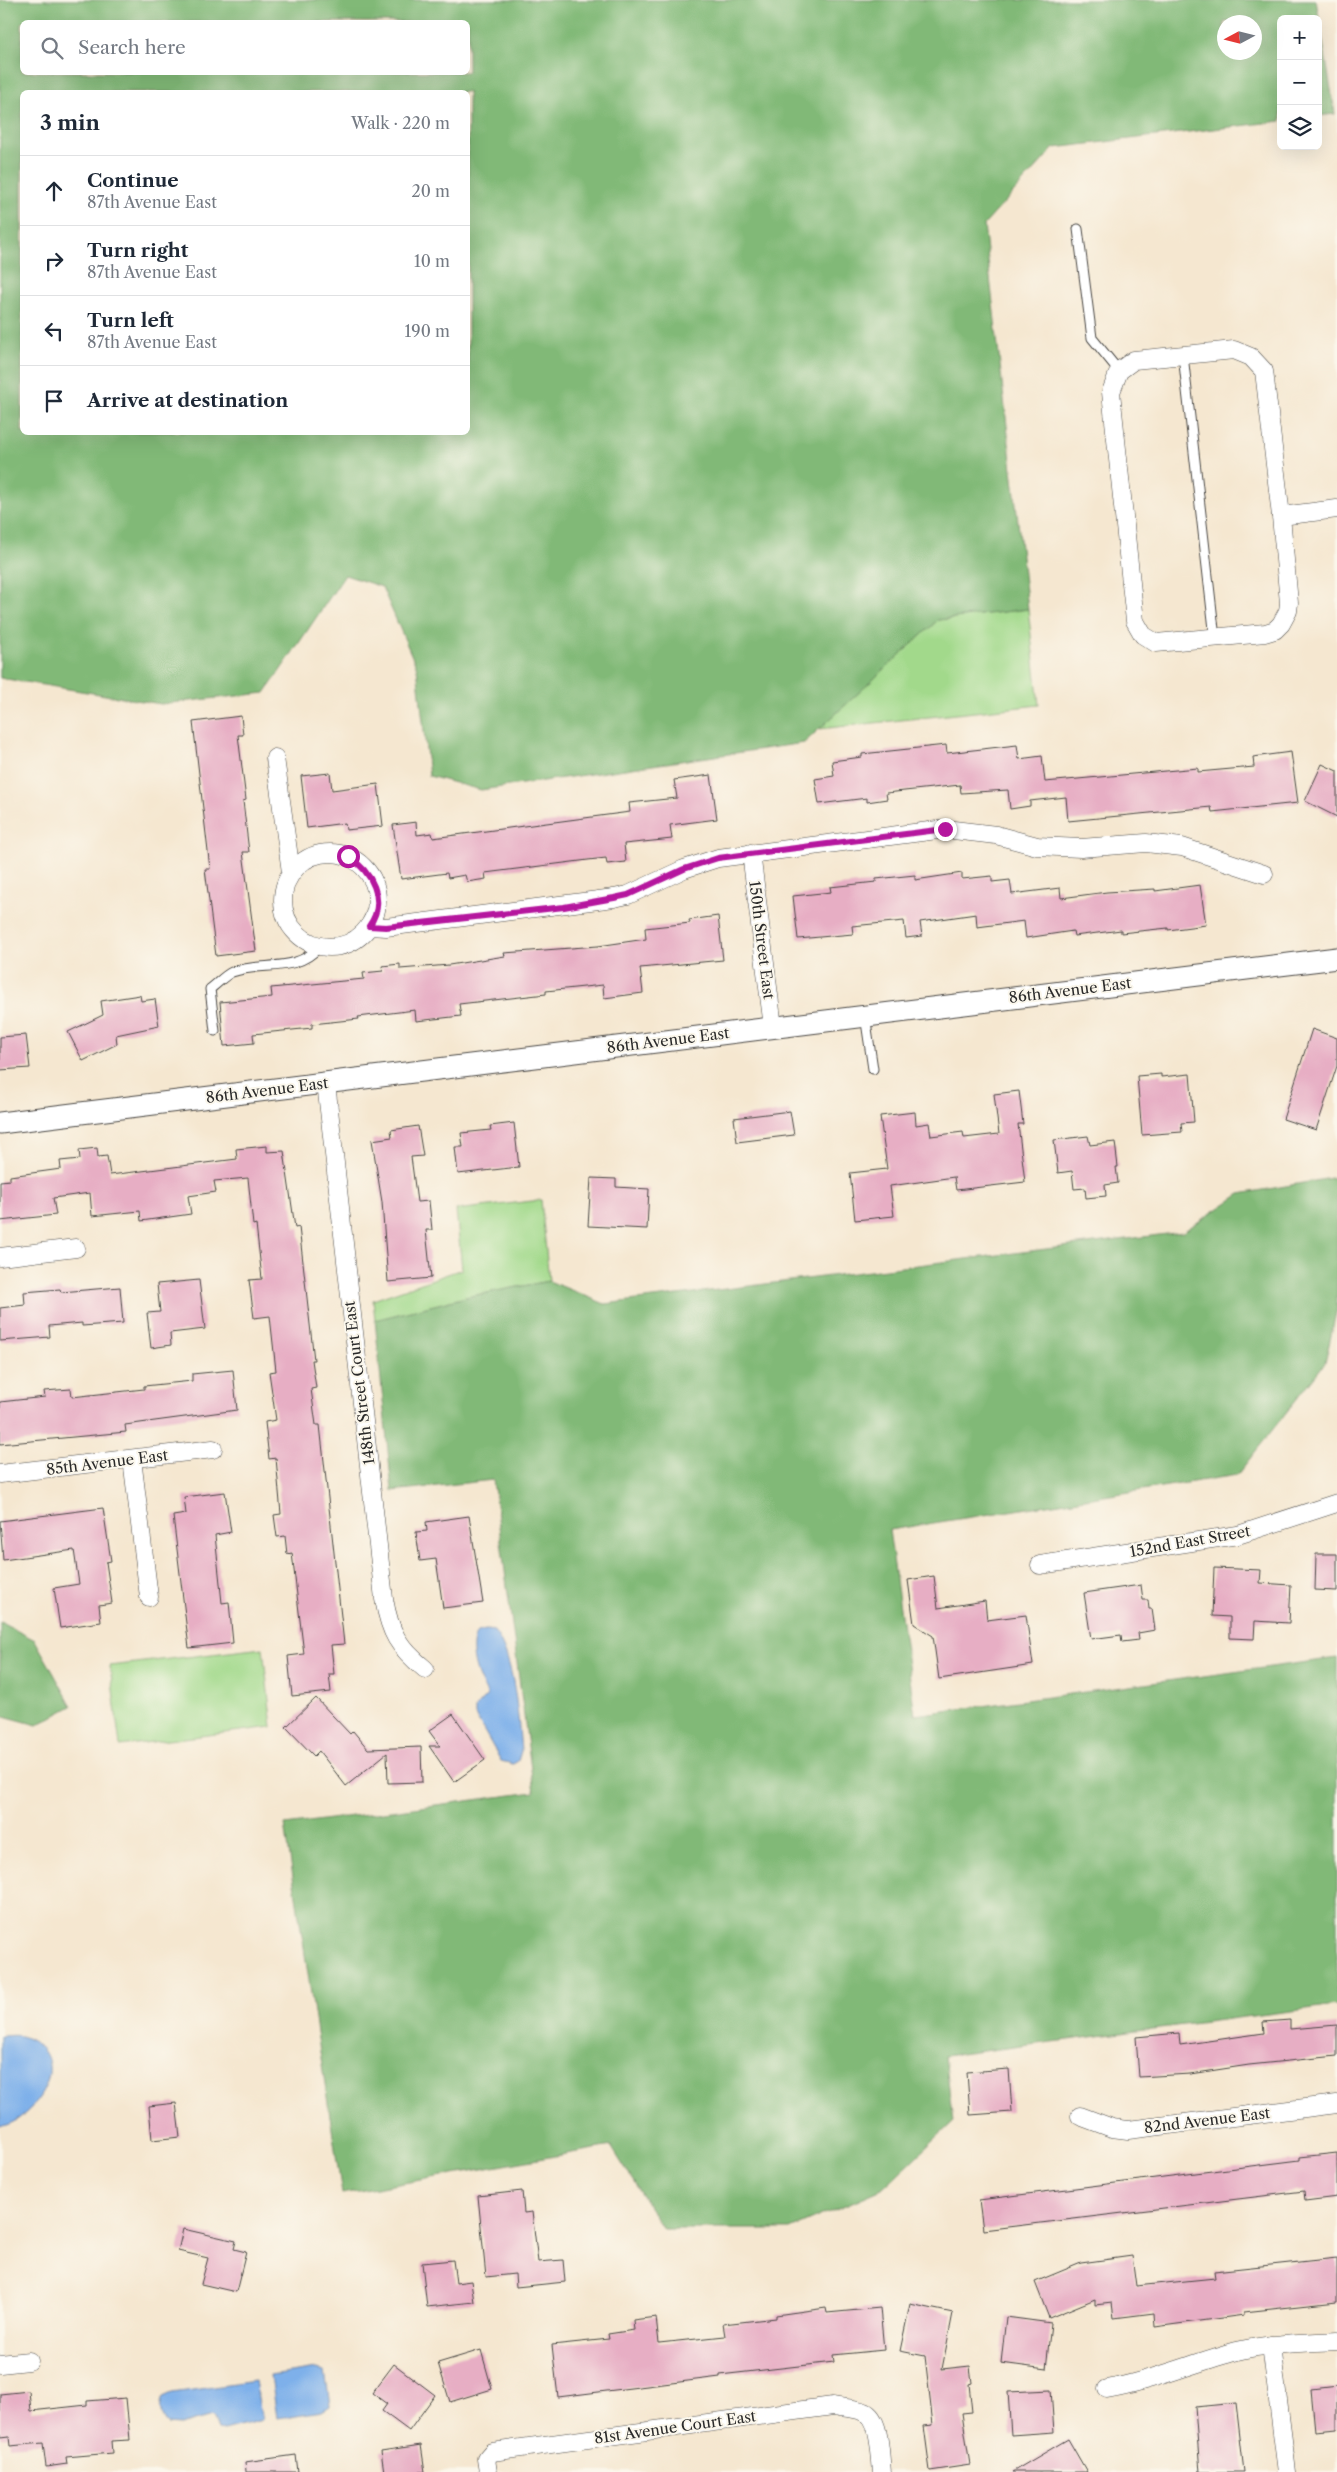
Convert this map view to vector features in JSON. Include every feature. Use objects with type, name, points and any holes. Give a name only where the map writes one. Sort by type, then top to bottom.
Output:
[{"type":"street","points":[[1234,350],[1251,357],[1264,371],[1289,603],[1285,618],[1275,630],[1266,633],[1156,643],[1142,635],[1135,621],[1111,392],[1119,371],[1134,360],[1183,355],[1234,350]]},
{"type":"street","points":[[1281,516],[1337,509]]},
{"type":"street","points":[[275,758],[292,872]]},
{"type":"street","points":[[369,926],[386,927],[564,907],[628,895],[701,863],[718,858],[751,852],[945,829],[996,835],[1037,846],[1081,848],[1146,843],[1182,847],[1264,874]]},
{"type":"street","name":"150th Street East","points":[[751,852],[773,1026]]},
{"type":"street","points":[[332,853],[348,856],[361,864],[371,876],[376,891],[377,906],[369,926],[363,934],[350,942],[335,947],[320,946],[306,940],[294,930],[286,917],[283,902],[284,886],[292,872],[303,861],[317,854],[332,853]]},
{"type":"street","name":"86th Avenue East","points":[[0,1123],[773,1026],[1337,958]]},
{"type":"street","name":"148th Street Court East","points":[[326,1083],[384,1599],[388,1620],[396,1641],[408,1655],[425,1669]]},
{"type":"street","points":[[0,1257],[76,1248]]},
{"type":"street","name":"85th Avenue East","points":[[0,1474],[213,1449]]},
{"type":"street","points":[[132,1459],[149,1597]]},
{"type":"street","name":"152nd East Street","points":[[1040,1565],[1238,1535],[1337,1503]]},
{"type":"street","name":"82nd Avenue East","points":[[1080,2116],[1112,2128],[1128,2130],[1337,2104]]},
{"type":"street","points":[[1107,2389],[1154,2379],[1238,2351],[1271,2345],[1337,2341]]},
{"type":"street","points":[[1271,2345],[1287,2472]]},
{"type":"street","points":[[0,2364],[29,2361]]},
{"type":"street","name":"81st Avenue Court East","points":[[487,2466],[492,2452],[833,2406],[866,2412],[876,2426],[882,2472]]},
{"type":"lane","points":[[1078,229],[1092,338],[1119,371]]},
{"type":"lane","points":[[1183,355],[1215,638]]},
{"type":"lane","points":[[215,1031],[210,988],[231,972],[301,962],[311,956],[320,946]]},
{"type":"lane","points":[[865,1015],[873,1069]]},
{"type":"green space","points":[[0,0],[1316,0],[1318,15],[1277,15],[1277,121],[1054,148],[984,225],[1028,609],[938,620],[804,743],[481,790],[429,776],[417,668],[382,587],[345,575],[265,693],[161,704],[0,678]]},
{"type":"green space","points":[[1322,36],[1335,114],[1322,116]]},
{"type":"green space","points":[[1028,609],[1039,705],[819,729],[938,620]]},
{"type":"green space","points":[[1337,1177],[1337,1308],[1325,1363],[1237,1475],[889,1530],[915,1715],[1337,1658],[1337,2005],[945,2056],[953,2122],[882,2189],[790,2229],[663,2229],[611,2146],[342,2194],[285,1825],[534,1792],[493,1480],[392,1491],[375,1320],[466,1297],[549,1281],[605,1304],[1183,1232],[1240,1194]]},
{"type":"green space","points":[[541,1200],[549,1281],[466,1297],[375,1320],[373,1300],[462,1269],[456,1210]]},
{"type":"green space","points":[[0,1622],[35,1640],[72,1706],[37,1725],[0,1715]]},
{"type":"green space","points":[[263,1648],[272,1727],[120,1746],[110,1666]]},
{"type":"water","points":[[494,1631],[507,1656],[511,1672],[517,1705],[521,1751],[518,1761],[513,1764],[501,1761],[475,1715],[475,1708],[487,1695],[476,1669],[473,1643],[477,1632]]},
{"type":"water","points":[[0,2036],[21,2036],[38,2045],[46,2054],[49,2065],[44,2089],[37,2100],[18,2119],[0,2127]]},
{"type":"water","points":[[316,2369],[325,2371],[330,2406],[322,2411],[277,2418],[271,2376]]},
{"type":"water","points":[[255,2381],[262,2420],[223,2430],[218,2429],[213,2416],[180,2425],[167,2424],[163,2418],[161,2408],[163,2397],[172,2393]]},
{"type":"building","points":[[241,716],[243,735],[238,735],[246,800],[243,801],[249,852],[243,852],[256,951],[216,956],[205,869],[210,869],[193,722]]},
{"type":"building","points":[[946,745],[947,753],[1017,745],[1019,759],[1042,756],[1045,782],[1198,768],[1198,772],[1254,767],[1253,757],[1291,752],[1298,803],[1212,812],[1211,807],[1068,821],[1066,797],[1030,801],[1030,806],[1010,809],[1008,790],[961,793],[960,785],[886,793],[887,799],[867,802],[867,798],[819,804],[815,779],[834,776],[832,761],[862,757],[862,754]]},
{"type":"building","points":[[1322,764],[1337,771],[1337,817],[1305,801]]},
{"type":"building","points":[[330,773],[332,790],[378,784],[383,826],[346,830],[345,823],[307,828],[301,776]]},
{"type":"building","points":[[711,775],[717,819],[670,825],[672,839],[624,844],[626,862],[607,864],[606,858],[588,860],[485,873],[486,879],[467,882],[465,875],[448,878],[447,873],[401,879],[393,825],[416,822],[417,835],[432,833],[433,838],[630,812],[629,803],[677,798],[674,780]]},
{"type":"building","points":[[962,873],[962,879],[992,876],[992,882],[1010,880],[1012,894],[1060,888],[1061,898],[1107,892],[1155,889],[1155,891],[1200,885],[1206,925],[1121,933],[1121,930],[1074,936],[1073,931],[1026,938],[1024,921],[977,927],[976,914],[920,922],[922,936],[906,938],[904,921],[852,926],[853,934],[798,939],[793,896],[831,892],[830,887],[876,882],[876,879],[915,875],[915,880]]},
{"type":"building","points":[[718,916],[723,960],[640,968],[643,993],[604,998],[603,985],[546,991],[546,994],[459,1004],[461,1016],[416,1021],[415,1010],[358,1017],[359,1019],[312,1024],[312,1028],[253,1034],[254,1043],[224,1046],[220,1002],[272,997],[271,988],[364,979],[363,973],[383,971],[382,966],[400,964],[400,969],[449,965],[505,956],[504,953],[598,946],[646,939],[645,928],[690,923],[689,920]]},
{"type":"building","points":[[140,995],[141,1001],[155,999],[159,1026],[116,1035],[117,1044],[83,1061],[68,1032],[103,1015],[101,1001]]},
{"type":"building","points":[[1312,1029],[1337,1038],[1337,1066],[1316,1130],[1283,1119]]},
{"type":"building","points":[[26,1035],[30,1068],[0,1070],[0,1037]]},
{"type":"building","points":[[1161,1074],[1161,1077],[1190,1074],[1194,1122],[1181,1123],[1182,1132],[1142,1135],[1137,1076]]},
{"type":"building","points":[[1019,1091],[1023,1124],[1018,1124],[1025,1182],[956,1190],[954,1177],[890,1186],[894,1216],[855,1220],[850,1173],[887,1169],[880,1116],[915,1112],[916,1125],[929,1123],[931,1136],[963,1132],[964,1138],[999,1134],[994,1094]]},
{"type":"building","points":[[790,1111],[794,1135],[737,1142],[734,1118]]},
{"type":"building","points":[[514,1123],[519,1167],[458,1174],[455,1147],[463,1147],[461,1133],[491,1130],[490,1126]]},
{"type":"building","points":[[418,1126],[423,1156],[411,1157],[417,1202],[429,1201],[432,1230],[426,1230],[431,1278],[388,1282],[382,1202],[372,1140],[392,1137],[391,1130]]},
{"type":"building","points":[[1088,1136],[1090,1145],[1115,1142],[1118,1183],[1105,1185],[1106,1196],[1086,1198],[1085,1188],[1074,1189],[1072,1171],[1058,1173],[1054,1140]]},
{"type":"building","points":[[267,1146],[267,1152],[284,1151],[295,1228],[299,1227],[314,1360],[312,1360],[316,1388],[311,1389],[316,1425],[320,1425],[344,1644],[331,1645],[334,1674],[329,1674],[331,1692],[292,1696],[288,1656],[304,1654],[292,1553],[287,1554],[285,1536],[277,1537],[274,1515],[281,1514],[276,1458],[269,1459],[265,1422],[276,1420],[269,1372],[276,1371],[270,1316],[254,1318],[249,1280],[262,1279],[256,1224],[253,1225],[248,1178],[214,1181],[216,1192],[188,1196],[191,1214],[141,1221],[140,1211],[92,1216],[90,1193],[53,1198],[56,1215],[0,1221],[0,1181],[10,1180],[10,1176],[61,1169],[60,1161],[80,1159],[79,1150],[97,1148],[98,1157],[107,1156],[110,1175],[237,1159],[236,1149]]},
{"type":"building","points":[[591,1178],[616,1179],[616,1187],[649,1189],[647,1229],[588,1226]]},
{"type":"building","points":[[199,1280],[205,1329],[170,1333],[171,1345],[151,1348],[147,1313],[160,1312],[157,1284]]},
{"type":"building","points":[[120,1287],[123,1323],[82,1326],[82,1323],[49,1326],[50,1337],[0,1341],[0,1308],[25,1305],[24,1292],[60,1289],[61,1292]]},
{"type":"building","points":[[233,1370],[237,1410],[125,1425],[126,1432],[0,1444],[0,1402],[45,1397],[44,1391],[71,1389],[72,1397],[144,1389],[144,1386],[192,1381],[192,1374]]},
{"type":"building","points":[[225,1492],[231,1532],[215,1535],[222,1603],[229,1602],[233,1643],[189,1648],[173,1516],[186,1514],[184,1497]]},
{"type":"building","points":[[103,1508],[111,1561],[106,1562],[112,1603],[99,1605],[101,1622],[60,1628],[54,1588],[79,1584],[74,1550],[3,1560],[0,1521]]},
{"type":"building","points":[[469,1516],[483,1603],[443,1608],[436,1559],[420,1561],[416,1532],[427,1531],[426,1522]]},
{"type":"building","points":[[1316,1554],[1337,1554],[1337,1591],[1315,1590]]},
{"type":"building","points":[[1214,1568],[1261,1570],[1260,1583],[1291,1585],[1289,1623],[1255,1621],[1254,1639],[1230,1638],[1230,1617],[1212,1616]]},
{"type":"building","points":[[934,1576],[938,1608],[985,1601],[987,1620],[1026,1615],[1033,1665],[939,1679],[933,1636],[914,1624],[908,1580]]},
{"type":"building","points":[[1141,1585],[1143,1600],[1148,1600],[1149,1609],[1152,1609],[1155,1630],[1138,1633],[1139,1640],[1122,1642],[1121,1635],[1091,1639],[1084,1593]]},
{"type":"building","points":[[316,1698],[350,1734],[353,1731],[368,1749],[421,1747],[422,1782],[388,1783],[387,1753],[346,1786],[319,1751],[314,1756],[286,1727]]},
{"type":"building","points":[[453,1714],[485,1760],[454,1782],[429,1746],[440,1746],[429,1731]]},
{"type":"building","points":[[1290,2020],[1290,2029],[1337,2025],[1337,2056],[1249,2065],[1190,2074],[1139,2077],[1136,2037],[1179,2033],[1180,2045],[1264,2033],[1263,2022]]},
{"type":"building","points":[[1009,2069],[1012,2112],[970,2115],[967,2072]]},
{"type":"building","points":[[176,2103],[180,2137],[152,2140],[149,2106]]},
{"type":"building","points":[[1337,2153],[1337,2197],[1305,2201],[1304,2191],[983,2230],[979,2200],[1300,2160],[1300,2157]]},
{"type":"building","points":[[522,2191],[524,2213],[532,2212],[538,2262],[563,2260],[565,2282],[516,2287],[515,2274],[486,2277],[478,2196]]},
{"type":"building","points":[[183,2229],[236,2241],[234,2249],[246,2252],[236,2292],[201,2284],[208,2258],[178,2251]]},
{"type":"building","points":[[1132,2256],[1136,2286],[1215,2278],[1214,2271],[1337,2258],[1337,2302],[1244,2312],[1244,2315],[1155,2327],[1154,2313],[1114,2318],[1112,2303],[1095,2305],[1095,2299],[1049,2318],[1035,2282],[1081,2263]]},
{"type":"building","points":[[453,2260],[456,2283],[471,2281],[474,2302],[427,2307],[422,2263]]},
{"type":"building","points":[[910,2304],[953,2313],[942,2369],[970,2366],[972,2383],[969,2384],[972,2412],[962,2413],[970,2465],[930,2471],[924,2426],[933,2425],[925,2356],[900,2351]]},
{"type":"building","points":[[826,2308],[827,2313],[880,2308],[884,2350],[833,2355],[834,2362],[558,2397],[552,2345],[609,2339],[608,2334],[634,2330],[633,2320],[656,2317],[659,2343],[725,2336],[723,2324],[776,2318],[776,2315]]},
{"type":"building","points":[[1006,2317],[1051,2323],[1046,2369],[1001,2363]]},
{"type":"building","points":[[481,2350],[492,2389],[450,2402],[438,2363]]},
{"type":"building","points":[[394,2364],[435,2395],[409,2431],[382,2411],[387,2404],[372,2393]]},
{"type":"building","points":[[1337,2386],[1337,2429],[1315,2431],[1311,2389]]},
{"type":"building","points":[[1051,2390],[1054,2432],[1011,2435],[1008,2392]]},
{"type":"building","points":[[29,2391],[31,2411],[87,2405],[87,2401],[126,2398],[130,2440],[111,2441],[112,2453],[66,2457],[67,2464],[46,2467],[43,2443],[10,2446],[9,2437],[0,2438],[0,2394]]},
{"type":"building","points":[[1236,2403],[1244,2472],[1200,2472],[1195,2407]]},
{"type":"building","points":[[1068,2439],[1087,2472],[1012,2472]]},
{"type":"building","points":[[421,2445],[425,2472],[384,2472],[381,2451]]},
{"type":"building","points":[[296,2455],[298,2472],[246,2472],[245,2462]]},
{"type":"route","points":[[348,856],[361,864],[371,876],[376,891],[377,906],[369,926],[386,927],[564,907],[628,895],[684,869],[718,858],[751,852],[945,829]]}]
